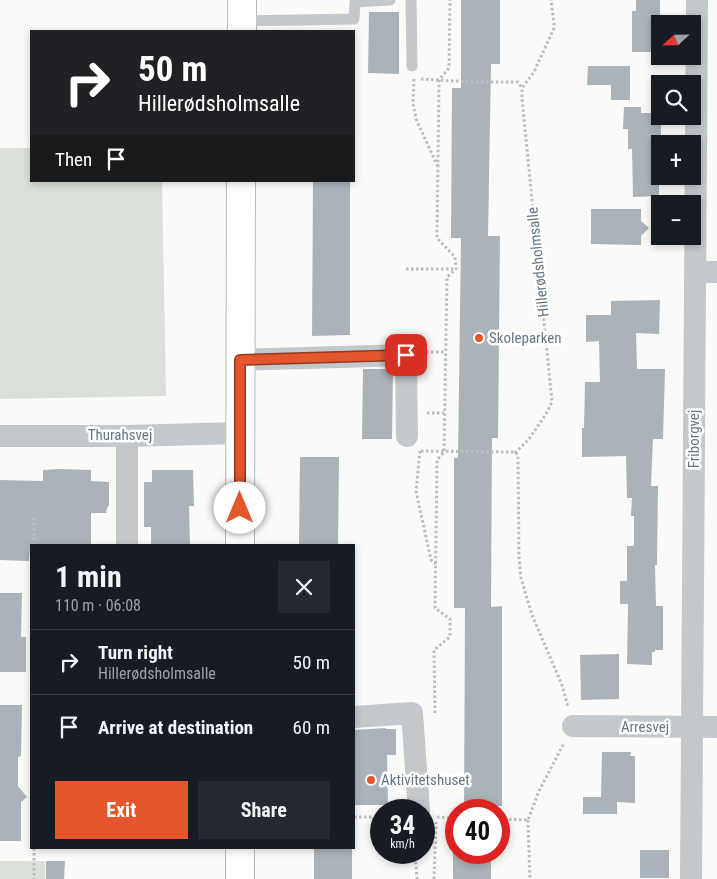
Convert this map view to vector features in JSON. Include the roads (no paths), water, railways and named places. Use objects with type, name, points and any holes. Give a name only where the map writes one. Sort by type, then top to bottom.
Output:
[{"type":"street","name":"Friborgvej","points":[[691,879],[696,0]]},
{"type":"street","points":[[240,544],[241,182]]},
{"type":"street","points":[[695,272],[717,272]]},
{"type":"street","points":[[240,360],[406,355],[413,443]]},
{"type":"street","name":"Thurahsvej","points":[[0,436],[127,436],[240,433]]},
{"type":"street","points":[[127,436],[127,544]]},
{"type":"street","points":[[355,716],[412,713],[425,799]]},
{"type":"street","name":"Arresvej","points":[[573,726],[717,727]]},
{"type":"street","points":[[240,849],[240,879]]},
{"type":"lane","points":[[242,17],[354,19],[355,2],[390,0]]},
{"type":"lane","points":[[410,0],[413,72]]},
{"type":"place","name":"Skoleparken","points":[[479,338]]},
{"type":"place","name":"Aktivitetshuset","points":[[371,780]]}]
